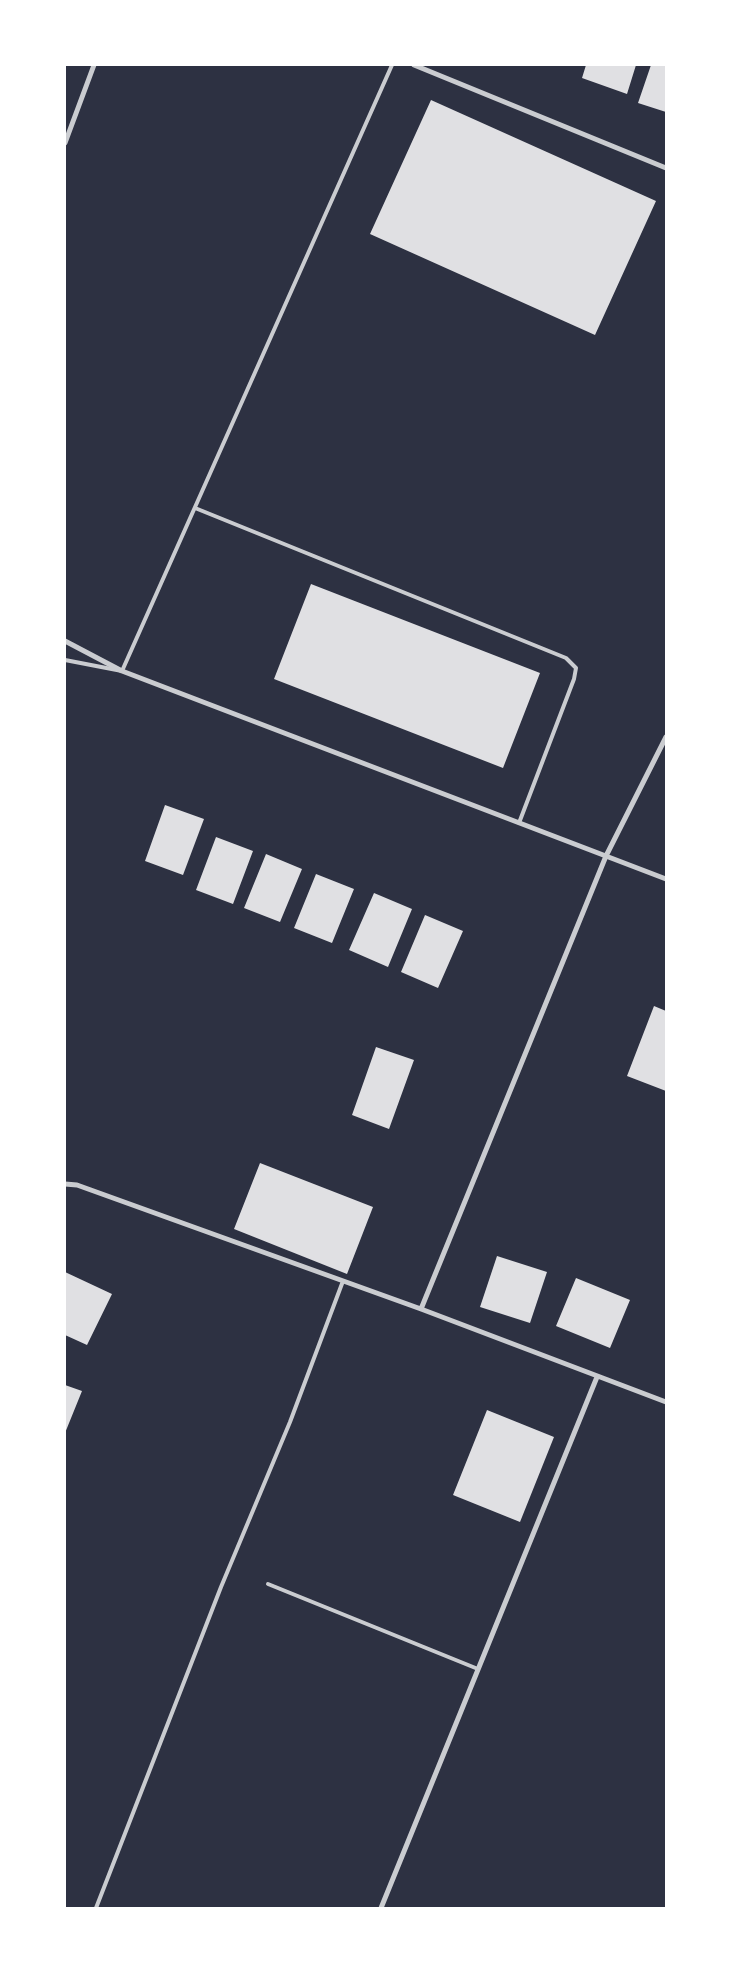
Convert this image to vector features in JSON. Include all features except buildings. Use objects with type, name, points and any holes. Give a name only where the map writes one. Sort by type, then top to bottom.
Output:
[{"type":"street","points":[[65,143],[94,65]]},
{"type":"street","points":[[414,65],[666,168]]},
{"type":"street","points":[[65,641],[122,671],[666,879]]},
{"type":"street","points":[[420,1309],[606,856],[666,737]]},
{"type":"street","points":[[65,1184],[77,1185],[343,1281],[666,1402]]},
{"type":"street","points":[[381,1908],[598,1377]]},
{"type":"lane","points":[[65,660],[122,671],[392,65]]},
{"type":"lane","points":[[194,508],[566,658],[576,668],[574,679],[518,823]]},
{"type":"lane","points":[[96,1908],[221,1587],[290,1422],[343,1281]]},
{"type":"lane","points":[[268,1584],[478,1669]]}]
